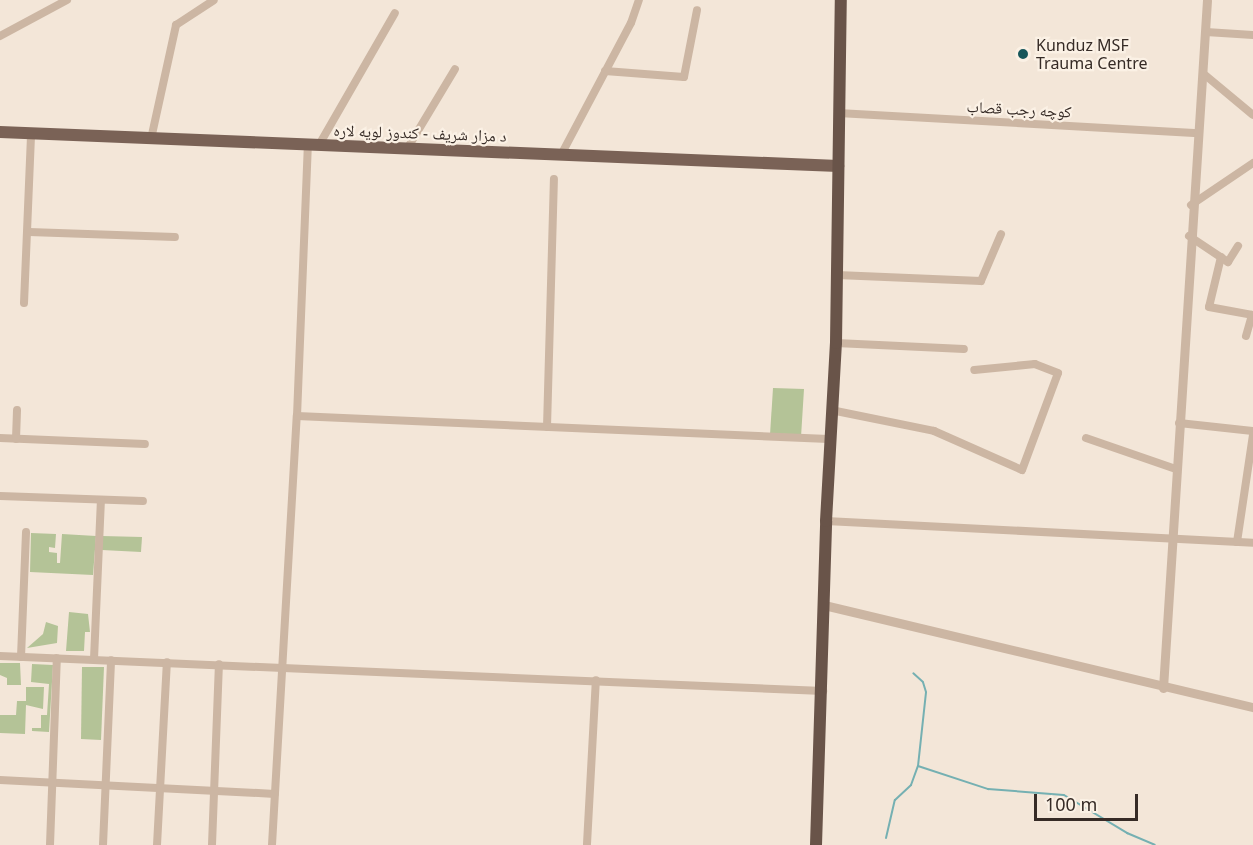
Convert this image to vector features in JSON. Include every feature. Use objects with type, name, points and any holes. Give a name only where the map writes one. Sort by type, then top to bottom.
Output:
[{"type":"highway","points":[[816,845],[823,691],[825,521],[836,344],[841,0]]},
{"type":"main road","name":"د مزار شریف - کندوز لویه لاره","points":[[0,132],[838,166]]},
{"type":"street","points":[[0,36],[67,0]]},
{"type":"street","points":[[151,139],[176,25],[214,0]]},
{"type":"street","points":[[561,155],[631,23],[639,0]]},
{"type":"street","points":[[1163,688],[1191,206],[1205,75],[1207,0]]},
{"type":"street","points":[[604,71],[684,77],[697,10]]},
{"type":"street","points":[[272,845],[313,145],[394,13]]},
{"type":"street","points":[[1206,32],[1253,35]]},
{"type":"street","points":[[407,149],[455,69]]},
{"type":"street","points":[[1205,75],[1253,115]]},
{"type":"street","name":"کوچه رجب قصاب","points":[[838,113],[1198,133]]},
{"type":"street","points":[[24,303],[29,232],[31,133]]},
{"type":"street","points":[[1191,206],[1253,163]]},
{"type":"street","points":[[547,428],[554,178]]},
{"type":"street","points":[[29,232],[175,237]]},
{"type":"street","points":[[837,275],[981,282],[1001,234]]},
{"type":"street","points":[[1190,236],[1228,262],[1238,246]]},
{"type":"street","points":[[1221,257],[1209,306],[1253,315],[1246,336]]},
{"type":"street","points":[[836,344],[964,349]]},
{"type":"street","points":[[831,410],[934,431],[1022,470],[1058,373],[1035,364],[974,370]]},
{"type":"street","points":[[16,439],[17,410]]},
{"type":"street","points":[[297,416],[829,440]]},
{"type":"street","points":[[1179,423],[1253,433],[1237,542]]},
{"type":"street","points":[[0,438],[145,444]]},
{"type":"street","points":[[1086,438],[1176,469]]},
{"type":"street","points":[[0,496],[143,501]]},
{"type":"street","points":[[94,660],[101,500]]},
{"type":"street","points":[[825,521],[1253,543]]},
{"type":"street","points":[[21,657],[26,532]]},
{"type":"street","points":[[824,605],[1163,688],[1253,707]]},
{"type":"street","points":[[0,656],[823,691]]},
{"type":"street","points":[[50,845],[57,658]]},
{"type":"street","points":[[103,845],[111,660]]},
{"type":"street","points":[[157,845],[167,662]]},
{"type":"street","points":[[212,845],[219,664]]},
{"type":"street","points":[[587,844],[596,680]]},
{"type":"street","points":[[0,780],[275,794]]},
{"type":"green space","points":[[773,388],[804,389],[801,437],[770,435]]},
{"type":"green space","points":[[31,533],[56,534],[55,548],[49,547],[49,552],[57,553],[57,563],[60,563],[62,534],[96,536],[93,575],[30,572]]},
{"type":"green space","points":[[102,536],[142,537],[141,552],[102,550]]},
{"type":"green space","points":[[69,612],[88,614],[90,632],[85,632],[84,651],[66,651]]},
{"type":"green space","points":[[46,622],[58,626],[57,643],[27,648],[43,634]]},
{"type":"green space","points":[[0,663],[20,663],[21,685],[7,685],[7,678],[0,675]]},
{"type":"green space","points":[[32,664],[53,665],[49,732],[32,731],[32,728],[41,728],[41,715],[47,715],[49,684],[31,682]]},
{"type":"green space","points":[[82,667],[104,667],[101,740],[81,739]]},
{"type":"green space","points":[[26,687],[44,687],[43,709],[26,705],[25,734],[0,733],[0,715],[16,715],[17,701],[26,701]]},
{"type":"waterway","points":[[886,838],[895,800],[911,785],[918,766],[926,692],[923,682],[913,673]]},
{"type":"waterway","points":[[918,766],[988,789],[1064,795],[1127,833],[1155,845]]},
{"type":"place","name":"Kunduz MSF Trauma Centre","points":[[1023,54]]}]
